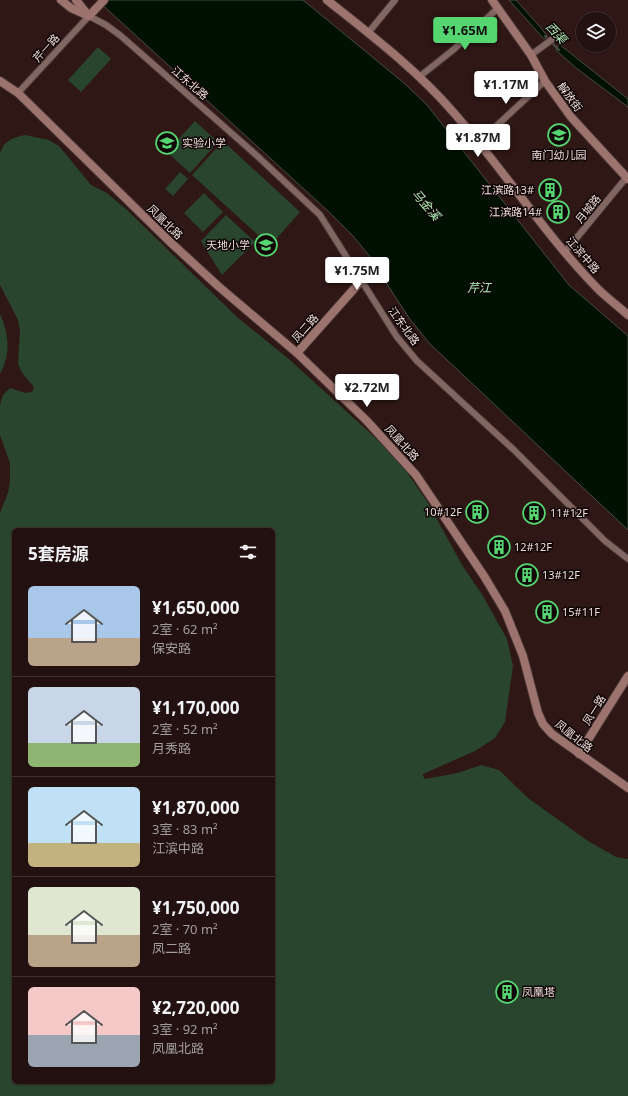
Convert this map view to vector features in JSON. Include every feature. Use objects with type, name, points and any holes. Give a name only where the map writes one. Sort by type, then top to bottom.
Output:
[{"type":"street","points":[[61,0],[71,8],[89,16]]},
{"type":"street","points":[[76,0],[89,16]]},
{"type":"street","points":[[89,16],[104,0]]},
{"type":"street","name":"江滨中路","points":[[327,0],[368,33],[419,77],[436,94],[479,142],[565,252],[600,290],[628,315]]},
{"type":"street","points":[[368,33],[395,0]]},
{"type":"street","name":"解放街","points":[[492,0],[531,55],[545,81],[571,117],[627,178]]},
{"type":"street","points":[[419,77],[453,50],[498,8]]},
{"type":"street","name":"芹一路","points":[[18,93],[89,16]]},
{"type":"street","name":"江东北路","points":[[89,16],[106,25],[121,36],[254,152],[320,215],[397,337],[417,361],[514,450],[605,541],[628,559]]},
{"type":"street","points":[[531,55],[554,38]]},
{"type":"street","name":"凤凰北路","points":[[0,81],[18,93],[168,240],[218,286],[297,353],[392,447],[416,474],[435,500],[505,611],[523,656],[530,687],[543,724],[552,734],[628,788]]},
{"type":"street","points":[[479,142],[545,81]]},
{"type":"street","name":"月城路","points":[[565,252],[627,178]]},
{"type":"street","name":"凤二路","points":[[297,353],[361,281]]},
{"type":"street","name":"凤一路","points":[[579,754],[628,676]]},
{"type":"green space","points":[[98,47],[111,59],[81,92],[68,80]]},
{"type":"green space","points":[[195,121],[218,142],[190,173],[167,152]]},
{"type":"green space","points":[[25,135],[49,140],[59,146],[91,185],[107,193],[127,210],[237,317],[290,360],[381,443],[400,462],[428,503],[462,565],[483,596],[507,639],[513,666],[505,722],[495,738],[475,751],[423,774],[423,776],[425,779],[458,773],[481,765],[499,770],[528,798],[588,841],[616,857],[628,859],[628,1096],[0,1096],[0,513],[8,493],[10,463],[0,435],[0,405],[3,395],[10,388],[25,393],[32,392],[34,387],[22,373],[18,364],[20,330],[18,320],[0,285],[0,154],[6,143],[12,139]]},
{"type":"green space","points":[[223,141],[300,212],[270,246],[192,175]]},
{"type":"green space","points":[[180,172],[188,179],[173,196],[165,189]]},
{"type":"green space","points":[[204,193],[223,212],[203,232],[184,213]]},
{"type":"green space","points":[[226,215],[255,242],[222,275],[201,241]]},
{"type":"green space","points":[[0,314],[8,344],[6,359],[0,374]]},
{"type":"water","name":"芹江","points":[[97,0],[303,0],[404,83],[427,105],[569,285],[628,336],[628,530],[430,344],[409,318],[383,278],[385,275],[353,236],[328,211]]},
{"type":"water","points":[[509,0],[516,0],[547,36],[544,39]]},
{"type":"water","points":[[559,44],[628,99],[628,107],[576,68],[556,50]]},
{"type":"waterway","name":"西渠","points":[[545,36],[559,50]]},
{"type":"place","name":"南门幼儿园","points":[[559,135]]},
{"type":"place","name":"实验小学","points":[[167,143]]},
{"type":"place","name":"江滨路13#","points":[[550,190]]},
{"type":"place","name":"江滨路14#","points":[[558,212]]},
{"type":"place","name":"天地小学","points":[[266,245]]},
{"type":"place","name":"10#12F","points":[[477,512]]},
{"type":"place","name":"11#12F","points":[[534,513]]},
{"type":"place","name":"12#12F","points":[[499,547]]},
{"type":"place","name":"13#12F","points":[[527,575]]},
{"type":"place","name":"15#11F","points":[[547,612]]},
{"type":"place","name":"凤凰塔","points":[[507,992]]},
{"type":"water label","name":"马金溪","points":[[426,205]]}]
